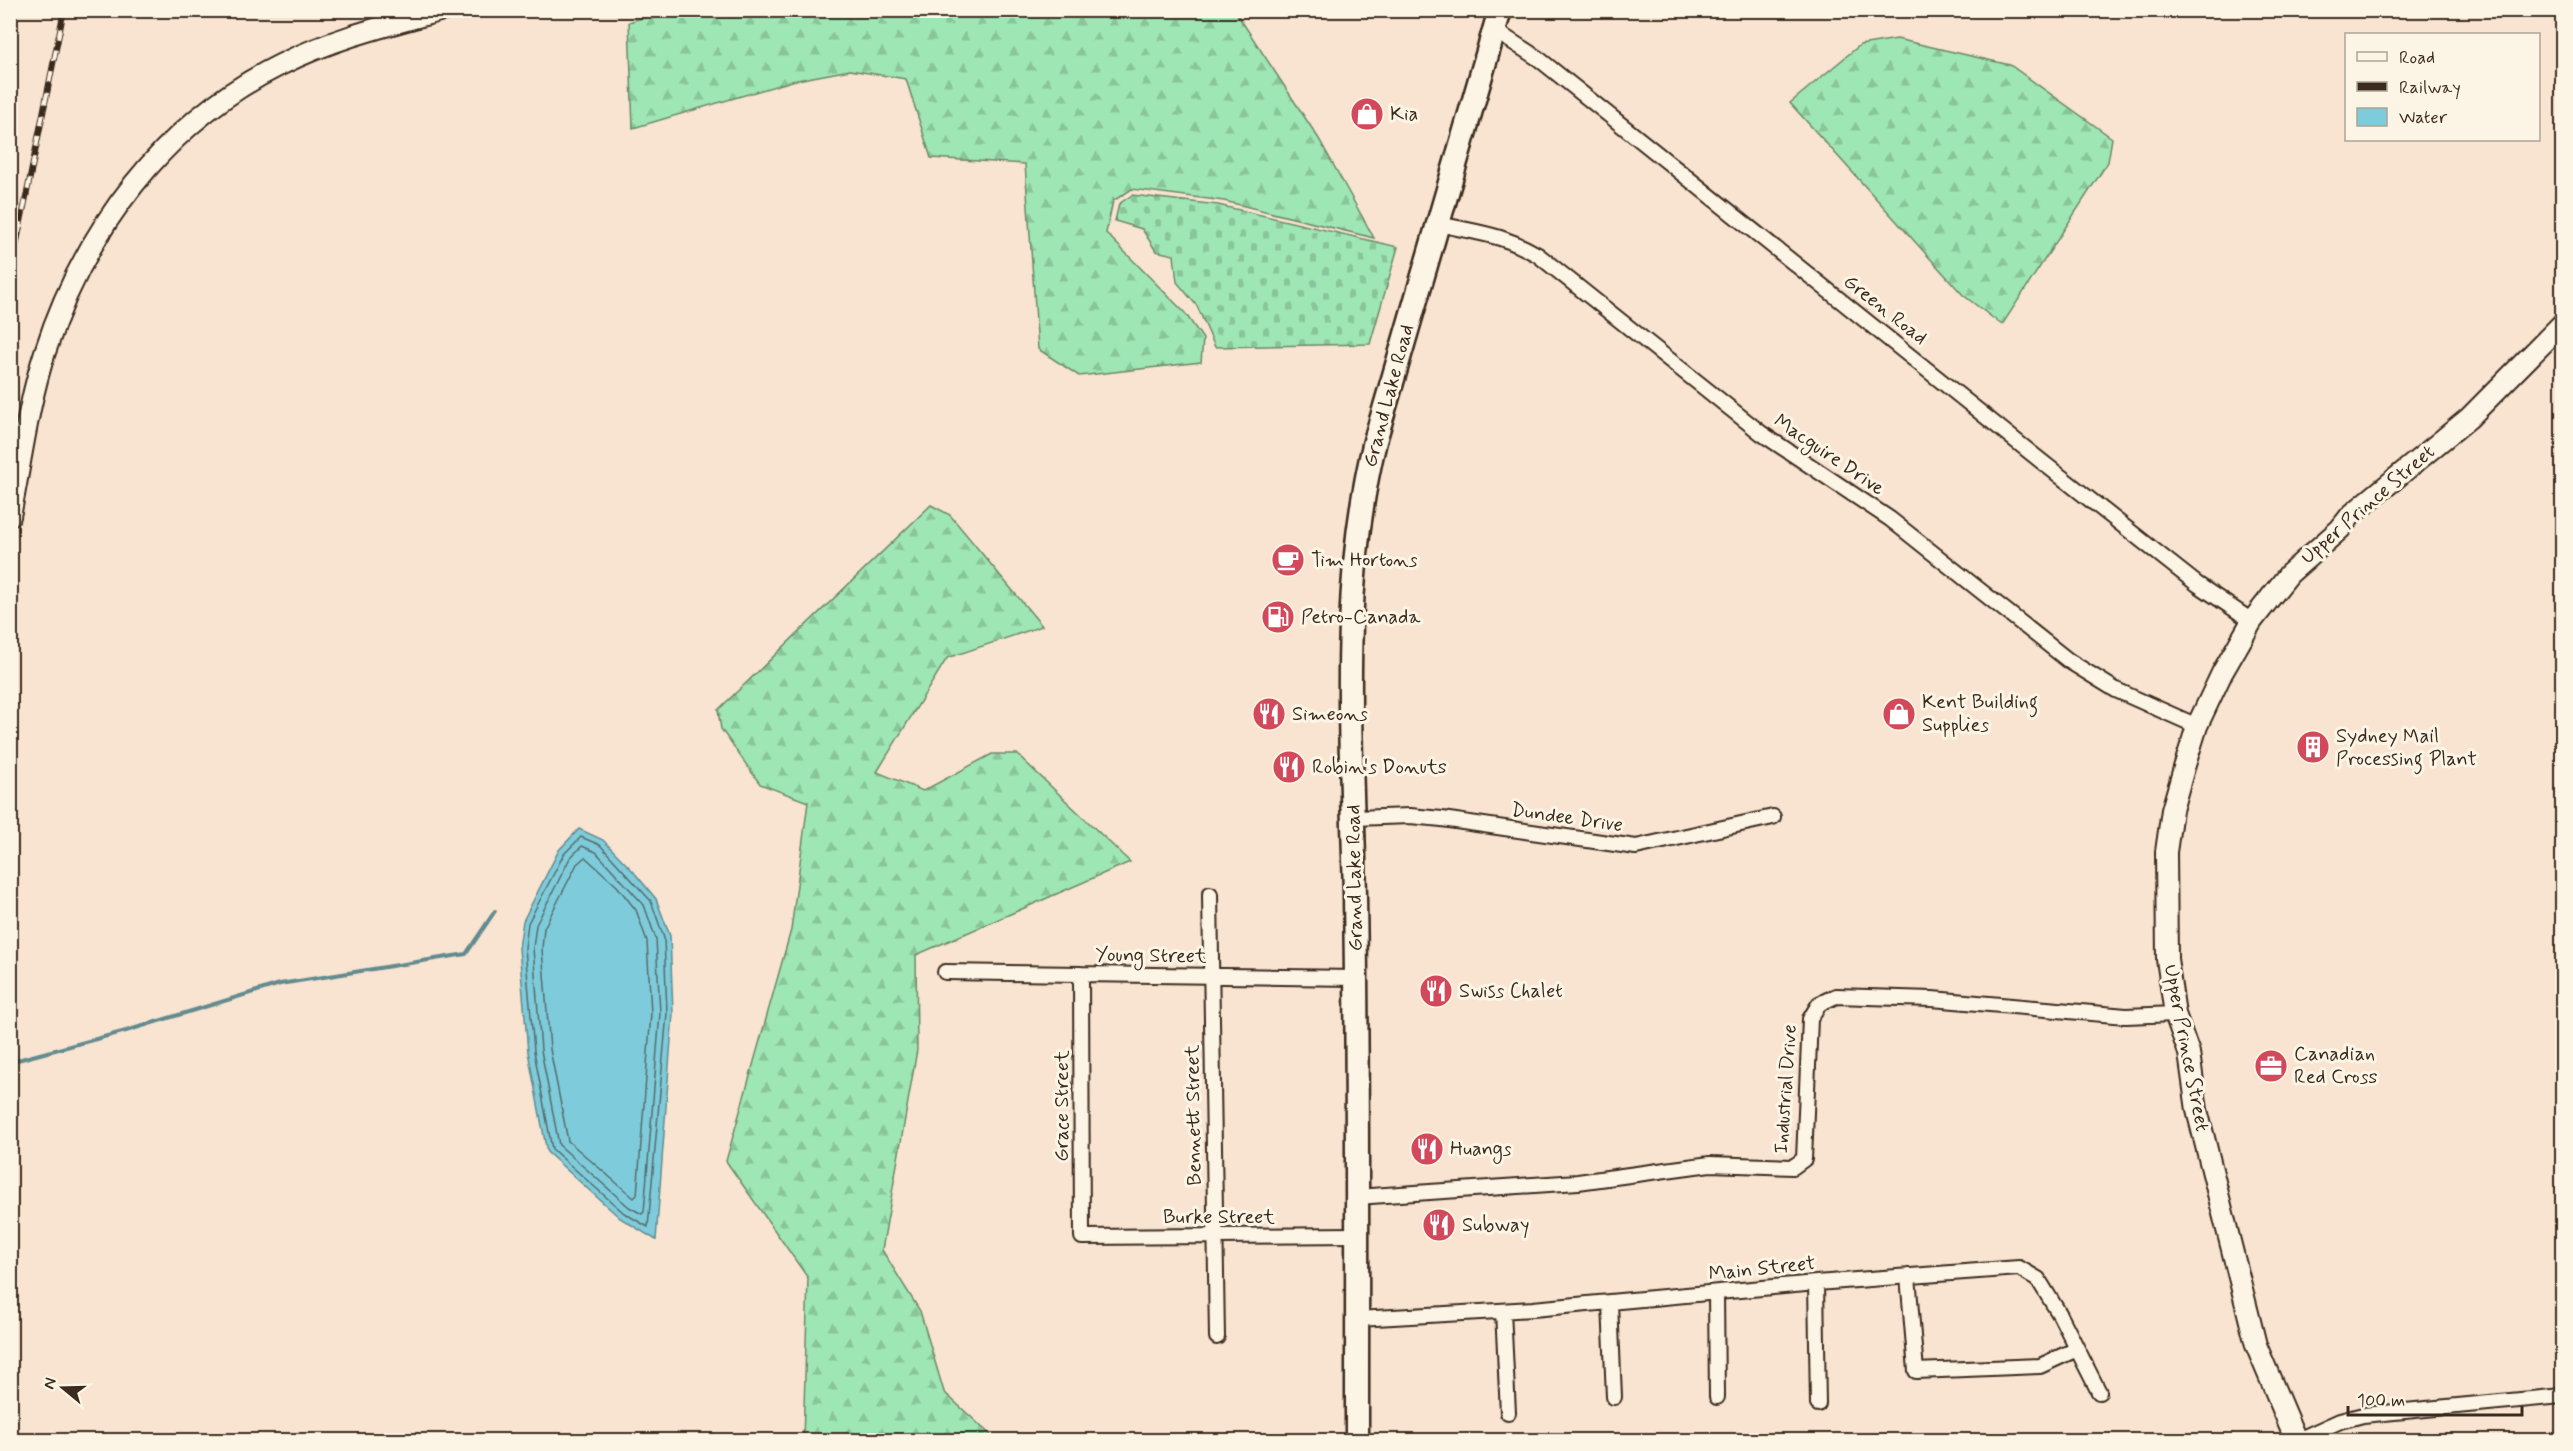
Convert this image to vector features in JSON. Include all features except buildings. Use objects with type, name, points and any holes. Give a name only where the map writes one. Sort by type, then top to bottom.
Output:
[{"type":"main road","name":"Grand Lake Road","points":[[1357,1440],[1357,978],[1350,670],[1352,590],[1368,471],[1380,420],[1497,20]]},
{"type":"street","points":[[10,516],[45,354],[67,292],[90,246],[121,198],[182,132],[222,100],[259,76],[322,47],[443,10]]},
{"type":"street","name":"Green Road","points":[[1497,20],[1539,59],[2040,461],[2197,584],[2252,621]]},
{"type":"street","name":"Macguire Drive","points":[[1439,224],[1486,232],[1520,244],[1538,255],[1761,433],[1895,522],[2069,661],[2108,685],[2197,726]]},
{"type":"street","name":"Upper Prince Street","points":[[2297,1440],[2256,1345],[2197,1110],[2188,1053],[2175,1014],[2167,959],[2166,852],[2172,810],[2197,726],[2222,673],[2252,621],[2289,574],[2340,530],[2351,515],[2469,418],[2562,324]]},
{"type":"street","name":"Dundee Drive","points":[[1354,818],[1410,816],[1442,819],[1636,847],[1650,847],[1773,818]]},
{"type":"street","name":"Bennett Street","points":[[1210,894],[1217,1337]]},
{"type":"street","name":"Young Street","points":[[945,972],[1357,978]]},
{"type":"street","name":"Grace Street","points":[[1081,974],[1082,1237]]},
{"type":"street","name":"Industrial Drive","points":[[1356,1197],[1578,1182],[1710,1164],[1793,1167],[1804,1159],[1810,1019],[1816,1008],[1830,997],[1932,999],[2126,1016],[2175,1014]]},
{"type":"street","name":"Burke Street","points":[[1082,1237],[1357,1235]]},
{"type":"street","name":"Main Street","points":[[1358,1319],[1610,1303],[1816,1283],[2013,1268],[2027,1270],[2038,1279],[2078,1349],[2099,1392]]},
{"type":"street","points":[[1908,1276],[1916,1371],[2040,1366],[2078,1349]]},
{"type":"street","points":[[1816,1283],[1818,1404]]},
{"type":"street","points":[[1716,1293],[1717,1397]]},
{"type":"street","points":[[1610,1303],[1614,1397]]},
{"type":"street","points":[[1503,1311],[1508,1413]]},
{"type":"street","points":[[2297,1440],[2340,1421],[2371,1413],[2562,1396]]},
{"type":"green space","points":[[667,10],[1235,11],[1319,139],[1374,238],[1224,201],[1132,189],[1113,201],[1106,233],[1185,313],[1203,339],[1201,362],[1079,376],[1038,349],[1025,164],[931,158],[906,79],[850,70],[792,81],[633,128],[629,22]]},
{"type":"green space","points":[[1897,39],[2010,65],[2112,138],[2108,162],[2002,325],[1963,295],[1790,103],[1860,45]]},
{"type":"green space","points":[[1132,195],[1218,205],[1398,247],[1370,344],[1215,347],[1197,306],[1177,282],[1174,255],[1156,251],[1142,229],[1115,221],[1119,204]]},
{"type":"green space","points":[[931,505],[950,515],[1042,626],[947,658],[877,772],[923,791],[992,754],[1017,754],[1130,862],[916,955],[917,1050],[882,1250],[920,1311],[944,1392],[996,1440],[803,1440],[808,1278],[726,1161],[791,930],[808,802],[760,784],[721,729],[718,710]]},
{"type":"water","points":[[579,829],[603,840],[633,871],[656,899],[670,936],[673,1013],[656,1240],[620,1218],[547,1152],[528,1052],[519,948],[523,921],[559,850]]},
{"type":"waterway","points":[[10,1062],[126,1031],[280,984],[466,954],[495,911]]},
{"type":"railway","points":[[10,276],[64,10]]},
{"type":"place","name":"Kia","points":[[1367,114]]},
{"type":"place","name":"Tim Hortons","points":[[1288,560]]},
{"type":"place","name":"Petro-Canada","points":[[1278,617]]},
{"type":"place","name":"Simeons","points":[[1269,714]]},
{"type":"place","name":"Kent Building Supplies","points":[[1899,714]]},
{"type":"place","name":"Sydney Mail Processing Plant","points":[[2313,747]]},
{"type":"place","name":"Robin's Donuts","points":[[1289,767]]},
{"type":"place","name":"Swiss Chalet","points":[[1436,991]]},
{"type":"place","name":"Canadian Red Cross","points":[[2271,1066]]},
{"type":"place","name":"Huangs","points":[[1427,1149]]},
{"type":"place","name":"Subway","points":[[1439,1225]]}]
